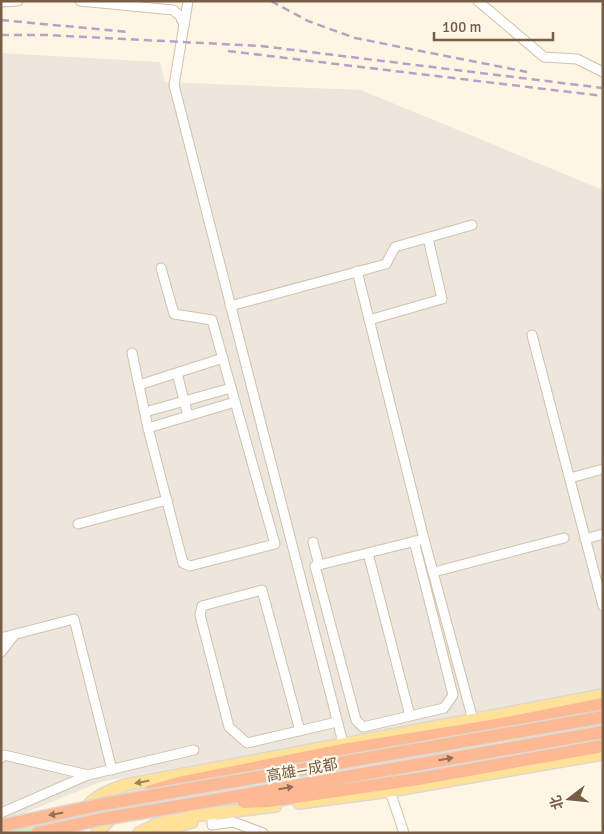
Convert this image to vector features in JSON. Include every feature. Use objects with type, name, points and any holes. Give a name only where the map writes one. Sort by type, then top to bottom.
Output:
[{"type":"highway","points":[[104,804],[189,781],[343,750],[497,725],[603,704]]},
{"type":"highway","name":"高雄—成都","points":[[1,826],[104,804],[603,717]]},
{"type":"highway","name":"高雄—成都","points":[[37,833],[102,819],[603,732]]},
{"type":"highway","points":[[186,805],[268,801],[602,749]]},
{"type":"main road","points":[[72,833],[79,816],[93,800],[105,792],[125,785],[603,695]]},
{"type":"main road","points":[[97,833],[116,813],[130,805],[184,787],[603,713]]},
{"type":"main road","points":[[139,833],[167,819],[390,791],[602,749]]},
{"type":"main road","points":[[163,833],[174,827],[200,821],[212,814]]},
{"type":"street","points":[[1,2],[18,1]]},
{"type":"street","points":[[80,1],[173,10],[180,16],[184,25]]},
{"type":"street","points":[[188,1],[174,85],[342,744]]},
{"type":"street","points":[[478,1],[544,57],[577,59],[603,72]]},
{"type":"street","points":[[230,306],[386,264],[395,247],[472,225]]},
{"type":"street","points":[[369,320],[442,299],[428,238]]},
{"type":"street","points":[[132,352],[148,428],[183,563],[190,566],[275,544],[212,320],[174,314],[161,268]]},
{"type":"street","points":[[357,271],[424,538],[473,720]]},
{"type":"street","points":[[532,335],[602,600]]},
{"type":"street","points":[[139,384],[223,358]]},
{"type":"street","points":[[176,373],[188,416]]},
{"type":"street","points":[[145,412],[231,388]]},
{"type":"street","points":[[148,428],[235,402]]},
{"type":"street","points":[[570,478],[603,470]]},
{"type":"street","points":[[78,524],[167,500]]},
{"type":"street","points":[[585,539],[603,534]]},
{"type":"street","points":[[414,541],[452,695],[444,708],[363,727],[356,720],[315,566],[424,538]]},
{"type":"street","points":[[434,572],[564,538]]},
{"type":"street","points":[[313,542],[319,565]]},
{"type":"street","points":[[368,552],[410,716]]},
{"type":"street","points":[[300,731],[262,590],[202,606],[200,615],[229,726],[247,743],[300,731],[337,722]]},
{"type":"street","points":[[1,638],[74,619],[112,770]]},
{"type":"street","points":[[1,652],[15,634]]},
{"type":"street","points":[[1,813],[88,775],[194,750]]},
{"type":"street","points":[[2,753],[88,775]]},
{"type":"street","points":[[390,791],[404,833]]},
{"type":"street","points":[[212,814],[212,825],[233,822],[263,833]]},
{"type":"shaded area","points":[[1,53],[160,62],[165,82],[361,90],[603,190],[603,690],[100,782],[27,812],[1,827]]},
{"type":"green space","points":[[49,812],[61,821],[61,833],[1,833]]},
{"type":"railway","points":[[271,1],[308,21],[355,38],[527,72]]},
{"type":"railway","points":[[1,20],[128,32]]},
{"type":"railway","points":[[1,35],[46,35],[261,46],[603,88]]},
{"type":"railway","points":[[228,51],[603,96]]}]
